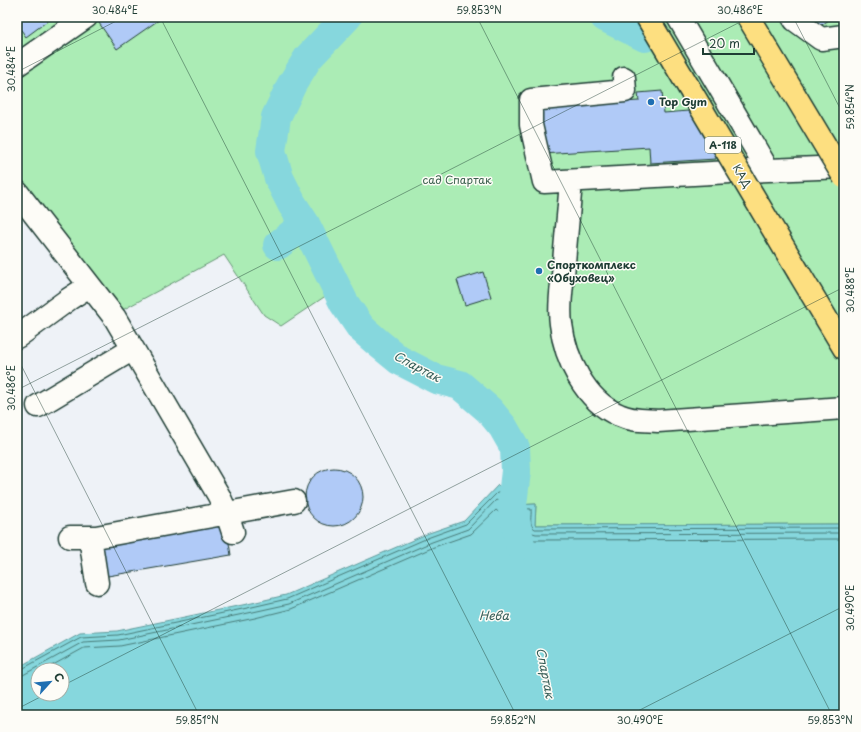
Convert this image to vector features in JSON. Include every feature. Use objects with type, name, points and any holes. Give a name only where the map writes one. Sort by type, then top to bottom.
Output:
[{"type":"highway","name":"КАД","points":[[647,17],[844,348]]},
{"type":"highway","points":[[748,17],[844,176]]},
{"type":"lane","points":[[17,65],[86,17]]},
{"type":"lane","points":[[678,17],[768,170]]},
{"type":"lane","points":[[793,17],[821,39],[844,36]]},
{"type":"lane","points":[[624,78],[625,92],[531,100],[532,125],[544,182],[844,167]]},
{"type":"lane","points":[[571,181],[560,296],[560,322],[563,342],[578,377],[589,393],[604,407],[619,416],[637,420],[658,421],[844,408]]},
{"type":"lane","points":[[17,192],[115,318],[219,496],[230,523]]},
{"type":"lane","points":[[17,337],[68,299],[89,286]]},
{"type":"lane","points":[[38,406],[133,349]]},
{"type":"lane","points":[[97,584],[80,537],[96,537],[230,523],[294,502]]},
{"type":"green space","name":"Спорткомплекс «Обуховец»","points":[[17,17],[844,17],[844,524],[535,525],[536,504],[519,505],[515,479],[508,455],[492,428],[469,404],[385,349],[369,335],[339,287],[281,326],[264,315],[224,255],[115,314],[17,184]]},
{"type":"water","name":"Нева","points":[[498,485],[512,505],[536,504],[535,525],[844,524],[844,715],[17,715],[17,668],[80,633],[117,631],[286,595],[429,533],[464,521]]},
{"type":"building","points":[[17,17],[53,17],[26,37],[17,24]]},
{"type":"building","points":[[107,17],[163,17],[117,49],[99,23]]},
{"type":"building","points":[[812,17],[833,17],[819,27]]},
{"type":"building","points":[[662,91],[664,113],[712,109],[716,159],[650,163],[649,147],[542,154],[539,107],[639,101],[638,93]]},
{"type":"building","points":[[483,272],[491,297],[465,305],[457,280]]},
{"type":"building","points":[[328,468],[340,468],[355,476],[363,491],[363,503],[355,518],[340,526],[328,526],[313,518],[305,503],[305,491],[313,476]]},
{"type":"building","points":[[226,525],[231,555],[102,577],[97,547]]},
{"type":"waterway","name":"Спартак","points":[[347,17],[308,58],[292,84],[276,117],[271,151],[279,178],[292,204],[305,224],[344,303],[361,328],[399,360],[436,379],[460,385],[489,410],[503,427],[515,448],[516,471],[512,505],[520,545]]},
{"type":"waterway","name":"Спартак","points":[[605,17],[645,37]]},
{"type":"waterway","points":[[278,245],[305,224]]},
{"type":"place","name":"Top Gym","points":[[651,102]]},
{"type":"place","name":"Спорткомплекс «Обуховец»","points":[[539,271]]},
{"type":"park label","name":"сад Спартак","points":[[457,180]]}]
